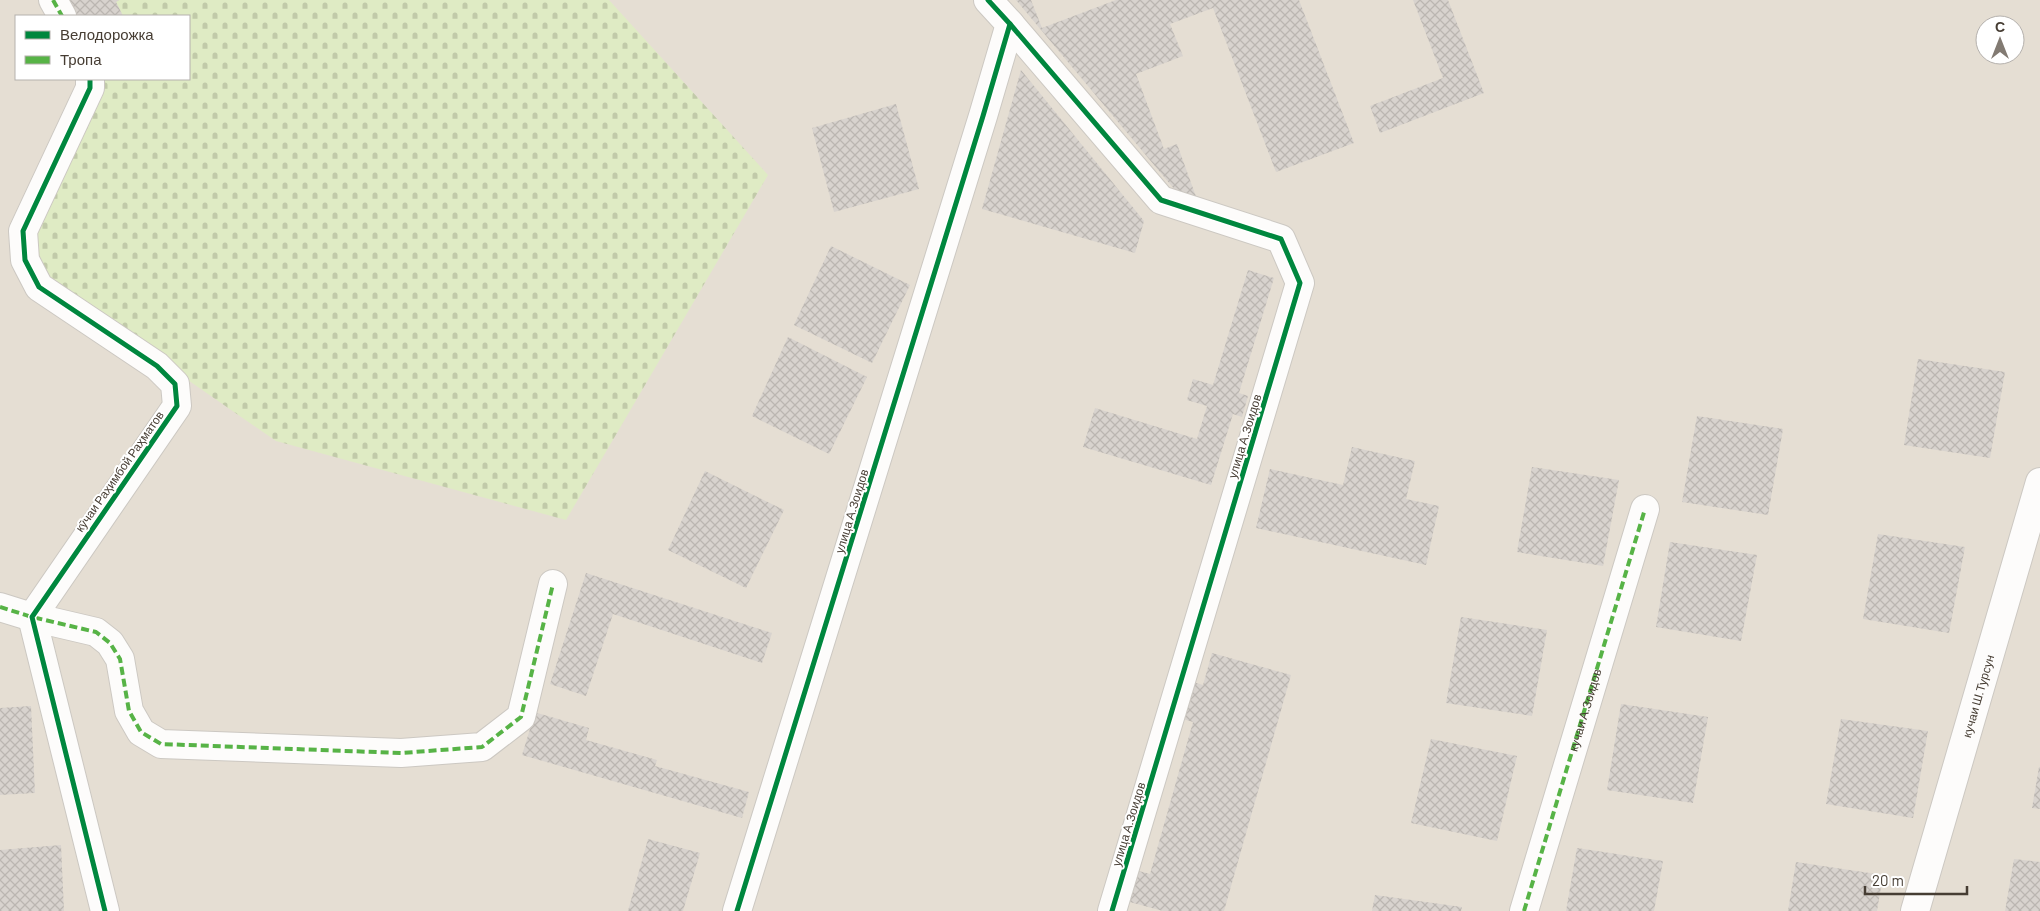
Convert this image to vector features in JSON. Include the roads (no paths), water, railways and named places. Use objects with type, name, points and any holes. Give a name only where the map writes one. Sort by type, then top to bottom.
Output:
[{"type":"street","points":[[53,0],[61,15]]},
{"type":"street","points":[[988,0],[1010,24]]},
{"type":"street","name":"улица А.Зоидов","points":[[737,911],[984,116],[1010,24]]},
{"type":"street","name":"улица А.Зоидов","points":[[1010,24],[1161,200],[1281,239],[1300,283],[1112,911]]},
{"type":"street","name":"кӯчаи Раҳимбой Раҳматов","points":[[32,617],[177,406],[175,384],[157,366],[38,287],[25,260],[23,231],[90,88],[90,80]]},
{"type":"street","name":"кучаи Ш.Турсун","points":[[1915,911],[2040,482]]},
{"type":"street","name":"кучаи А.Зоидов","points":[[1524,911],[1645,508]]},
{"type":"street","points":[[0,607],[32,617],[96,632],[110,643],[120,659],[129,711],[140,732],[161,744],[401,753],[482,747],[522,717],[553,584]]},
{"type":"street","points":[[32,617],[105,911]]}]
